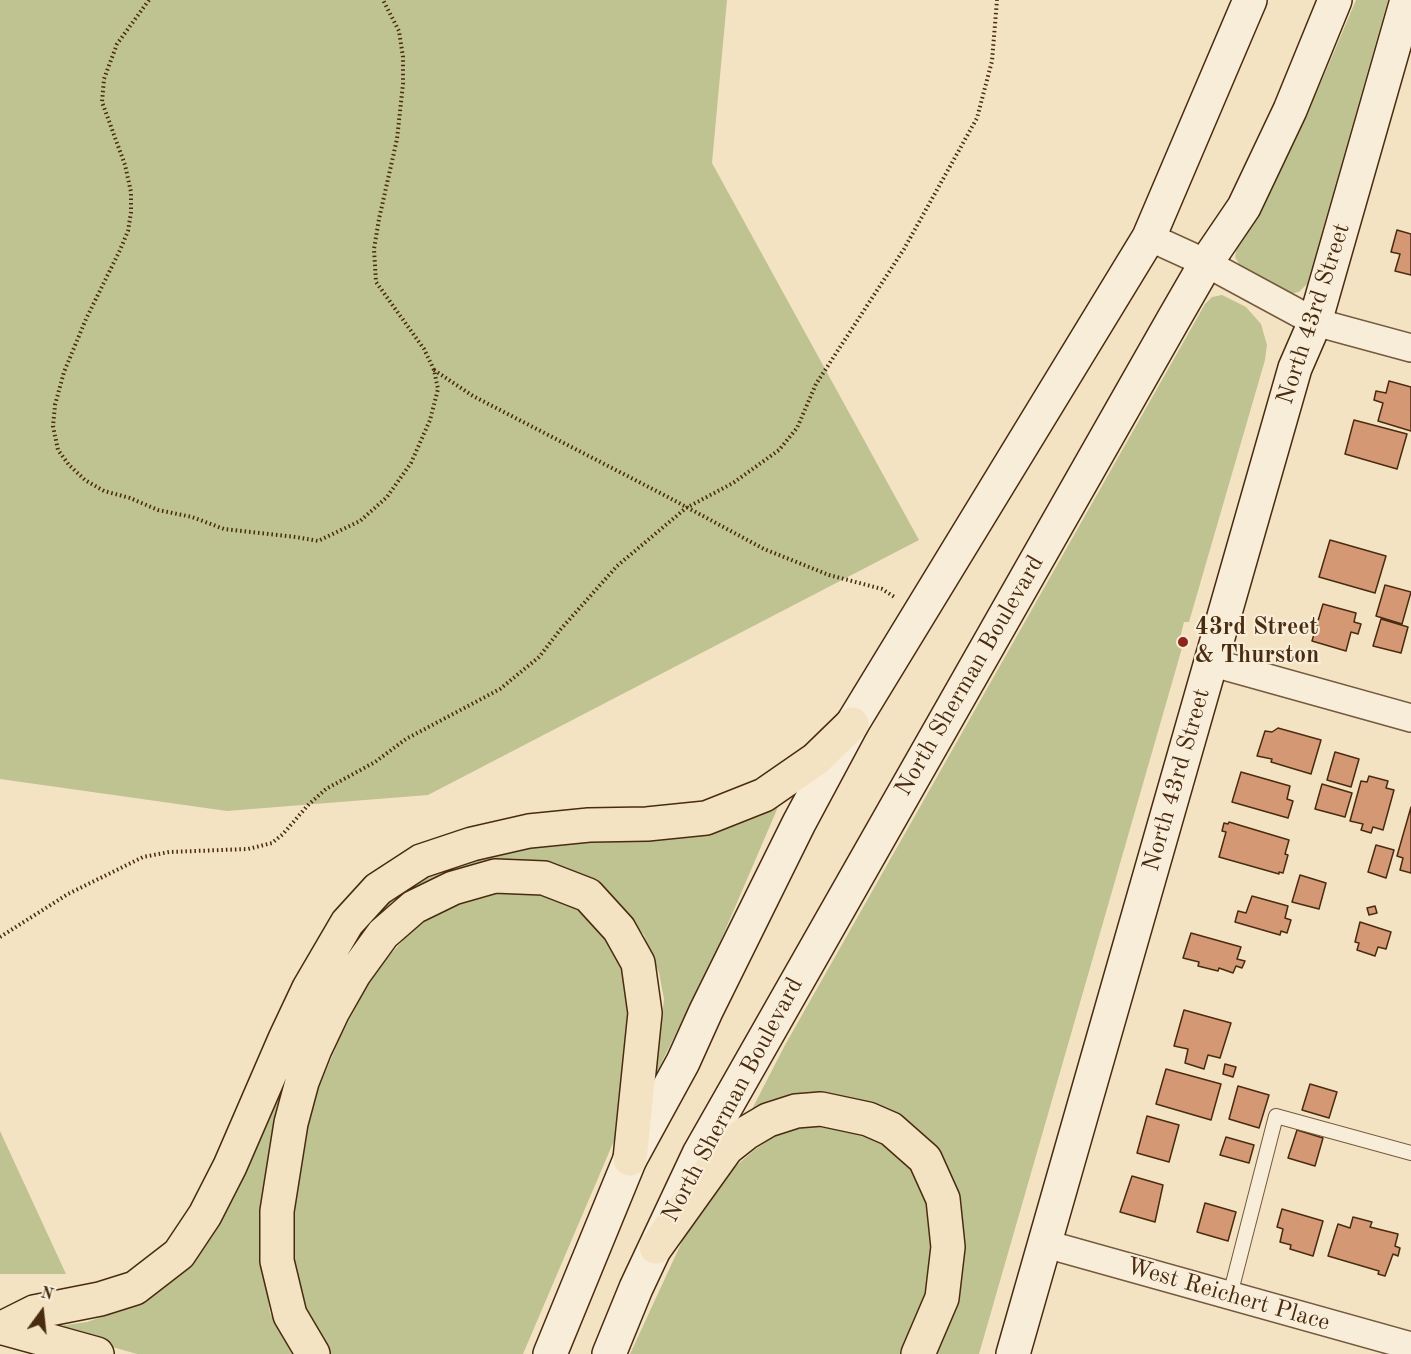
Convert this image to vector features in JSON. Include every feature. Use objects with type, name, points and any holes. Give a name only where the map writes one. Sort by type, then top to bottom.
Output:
[{"type":"main road","points":[[550,1354],[630,1159],[683,1062],[799,823],[852,724],[1149,237],[1250,0]]},
{"type":"main road","name":"North Sherman Boulevard","points":[[609,1354],[636,1288],[705,1144],[1206,263],[1244,207],[1290,110],[1335,0]]},
{"type":"main road","name":"North 43rd Street","points":[[1013,1354],[1295,368],[1315,322],[1407,0]]},
{"type":"main road","points":[[1,1327],[34,1312],[100,1299],[135,1288],[179,1254],[205,1215],[230,1166],[309,988],[347,923],[378,889],[421,861],[472,844],[529,831],[706,818],[764,795],[816,759],[852,724]]},
{"type":"main road","points":[[313,1354],[290,1314],[277,1261],[277,1211],[291,1123],[302,1082],[315,1049],[354,974],[383,934],[414,907],[453,888],[495,876],[544,878],[588,895],[619,929],[638,963],[645,1013],[630,1159]]},
{"type":"main road","points":[[656,1247],[727,1148],[746,1133],[768,1120],[796,1111],[821,1108],[868,1119],[891,1129],[925,1159],[943,1199],[948,1248],[942,1298],[918,1354]]},
{"type":"main road","points":[[1,1327],[97,1354]]},
{"type":"street","points":[[1149,237],[1206,263],[1315,322],[1411,348]]},
{"type":"street","points":[[1210,662],[1411,718]]},
{"type":"street","name":"West Reichert Place","points":[[1046,1244],[1411,1346]]},
{"type":"lane","points":[[1230,1295],[1276,1116],[1411,1153]]},
{"type":"path","points":[[149,0],[117,44],[104,79],[102,102],[125,165],[131,192],[131,212],[128,231],[86,319],[64,372],[55,405],[53,426],[58,450],[69,465],[85,480],[104,491],[130,498],[158,510],[192,517],[224,529],[296,537],[318,542],[360,521],[387,497],[405,472],[430,420],[438,389],[434,370],[424,349],[376,282],[374,249],[397,139],[403,84],[403,57],[399,31],[383,0]]},
{"type":"path","points":[[0,937],[68,894],[144,857],[169,852],[248,849],[272,843],[326,789],[375,762],[406,740],[500,689],[539,657],[617,566],[686,508],[733,483],[779,450],[797,428],[816,384],[904,249],[977,118],[992,61],[997,0]]},
{"type":"path","points":[[434,370],[473,396],[764,549],[829,575],[882,589],[918,615]]},
{"type":"green space","points":[[0,0],[727,0],[712,163],[919,540],[428,795],[227,811],[0,779]]},
{"type":"green space","points":[[1356,0],[1388,0],[1307,284],[1299,292],[1289,294],[1246,271],[1235,257],[1237,247],[1283,162],[1322,80]]},
{"type":"green space","points":[[1222,295],[1246,307],[1261,324],[1267,345],[1265,360],[1189,622],[1184,622],[1178,646],[1182,648],[979,1354],[934,1354],[953,1302],[916,1132],[750,1113],[785,1045],[1205,304],[1212,297]]},
{"type":"green space","points":[[778,807],[718,947],[656,1074],[664,999],[659,973],[644,935],[616,900],[581,874],[545,863],[509,859],[476,864],[341,972],[265,1278],[270,1313],[292,1354],[137,1354],[38,1326],[87,1322],[116,1312],[148,1293],[348,939],[406,884],[479,853],[734,824]]},
{"type":"green space","points":[[500,889],[540,892],[577,906],[607,930],[635,997],[619,1129],[523,1354],[329,1354],[304,1315],[294,1276],[292,1217],[301,1156],[317,1091],[341,1036],[373,974],[414,928],[459,901]]},
{"type":"green space","points":[[811,1126],[842,1128],[878,1138],[908,1164],[929,1197],[936,1234],[931,1274],[919,1318],[903,1354],[630,1354],[691,1222],[721,1179],[753,1151],[783,1130]]},
{"type":"green space","points":[[0,1131],[66,1274],[0,1274]]},
{"type":"building","points":[[1397,230],[1411,234],[1411,275],[1395,271],[1400,254],[1391,252]]},
{"type":"building","points":[[1389,381],[1411,387],[1411,431],[1378,421],[1383,403],[1374,400],[1376,391],[1386,393]]},
{"type":"building","points":[[1354,420],[1407,434],[1397,469],[1345,454]]},
{"type":"building","points":[[1330,540],[1386,556],[1375,593],[1319,577]]},
{"type":"building","points":[[1385,585],[1411,592],[1402,624],[1376,616]]},
{"type":"building","points":[[1323,604],[1356,613],[1354,622],[1361,624],[1358,634],[1351,632],[1346,651],[1312,641]]},
{"type":"building","points":[[1381,619],[1408,627],[1401,653],[1373,646]]},
{"type":"building","points":[[1278,728],[1321,740],[1311,774],[1271,762],[1272,759],[1257,756],[1265,731],[1272,732]]},
{"type":"building","points":[[1335,752],[1359,759],[1351,787],[1327,780]]},
{"type":"building","points":[[1241,772],[1290,786],[1287,799],[1293,801],[1288,818],[1232,802]]},
{"type":"building","points":[[1369,776],[1388,781],[1386,788],[1394,790],[1383,830],[1373,827],[1371,833],[1361,830],[1363,824],[1350,821],[1361,781],[1367,782]]},
{"type":"building","points":[[1322,784],[1352,793],[1345,817],[1315,809]]},
{"type":"building","points":[[1411,807],[1411,873],[1400,870],[1403,858],[1397,856]]},
{"type":"building","points":[[1229,822],[1289,840],[1283,873],[1279,872],[1279,874],[1219,857],[1226,832],[1222,831],[1224,823]]},
{"type":"building","points":[[1376,845],[1394,850],[1386,878],[1368,872]]},
{"type":"building","points":[[1300,875],[1326,883],[1319,909],[1292,902]]},
{"type":"building","points":[[1252,896],[1288,906],[1285,918],[1291,920],[1287,933],[1281,931],[1280,935],[1235,922],[1238,911],[1246,913]]},
{"type":"building","points":[[1375,906],[1377,913],[1369,915],[1367,908]]},
{"type":"building","points":[[1360,922],[1391,932],[1386,949],[1378,947],[1375,956],[1357,950],[1359,943],[1355,942]]},
{"type":"building","points":[[1191,933],[1241,947],[1237,959],[1245,961],[1242,968],[1236,966],[1233,973],[1219,968],[1218,971],[1198,966],[1199,962],[1183,958]]},
{"type":"building","points":[[1184,1010],[1231,1023],[1220,1058],[1208,1055],[1204,1069],[1185,1063],[1188,1049],[1174,1046]]},
{"type":"building","points":[[1225,1064],[1236,1067],[1233,1077],[1223,1074]]},
{"type":"building","points":[[1166,1069],[1221,1084],[1211,1120],[1156,1104]]},
{"type":"building","points":[[1310,1084],[1337,1092],[1329,1118],[1302,1110]]},
{"type":"building","points":[[1238,1086],[1269,1095],[1259,1128],[1229,1119]]},
{"type":"building","points":[[1147,1116],[1179,1125],[1169,1162],[1137,1153]]},
{"type":"building","points":[[1297,1130],[1323,1138],[1315,1166],[1288,1158]]},
{"type":"building","points":[[1226,1137],[1254,1145],[1249,1163],[1220,1155]]},
{"type":"building","points":[[1132,1176],[1163,1185],[1155,1222],[1120,1212]]},
{"type":"building","points":[[1205,1203],[1236,1212],[1228,1241],[1197,1232]]},
{"type":"building","points":[[1282,1209],[1323,1221],[1313,1256],[1290,1249],[1291,1245],[1280,1242],[1283,1229],[1277,1227]]},
{"type":"building","points":[[1353,1217],[1372,1222],[1370,1227],[1398,1234],[1395,1246],[1400,1248],[1398,1256],[1393,1254],[1385,1276],[1378,1274],[1379,1271],[1328,1256],[1338,1224],[1350,1228]]},
{"type":"place","name":"43rd Street & Thurston","points":[[1183,642]]}]
